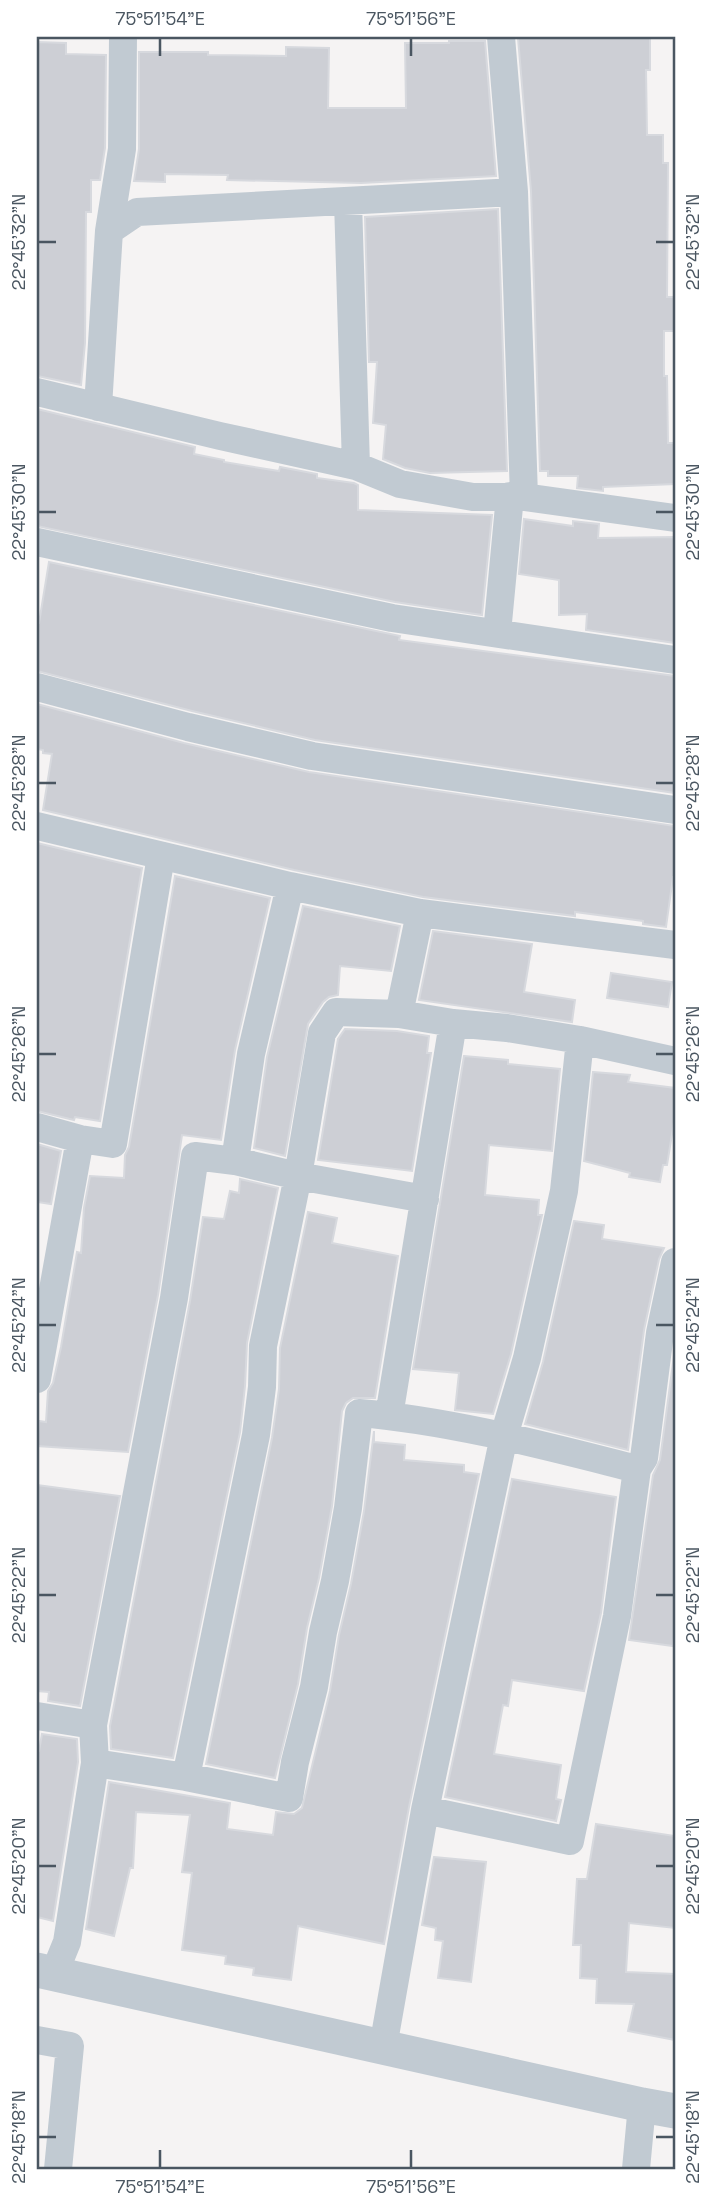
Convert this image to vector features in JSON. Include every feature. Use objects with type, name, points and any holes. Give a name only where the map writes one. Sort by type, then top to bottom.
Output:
[{"type":"street","points":[[98,407],[109,231],[122,149],[123,37]]},
{"type":"street","points":[[497,633],[517,496],[514,192],[501,37]]},
{"type":"street","points":[[109,231],[137,212],[514,192]]},
{"type":"street","points":[[348,201],[356,466]]},
{"type":"street","points":[[37,392],[356,466],[400,484],[473,497],[517,496],[675,518]]},
{"type":"street","points":[[37,542],[392,618],[675,660]]},
{"type":"street","points":[[37,687],[312,756],[675,810]]},
{"type":"street","points":[[37,826],[290,886],[420,913],[675,945]]},
{"type":"street","points":[[37,1127],[80,1139],[113,1144],[161,856]]},
{"type":"street","points":[[235,1161],[251,1054],[290,886]]},
{"type":"street","points":[[399,1014],[420,913]]},
{"type":"street","points":[[186,1777],[256,1435],[262,1387],[263,1346],[298,1176],[322,1033],[336,1012],[399,1014],[507,1028],[579,1040],[675,1061]]},
{"type":"street","points":[[389,1416],[453,1023]]},
{"type":"street","points":[[383,2047],[425,1810],[504,1436],[527,1358],[564,1191],[579,1040]]},
{"type":"street","points":[[37,1379],[80,1139]]},
{"type":"street","points":[[425,1199],[298,1176],[235,1161],[195,1156],[174,1298],[93,1725],[95,1763],[67,1942],[45,1972],[659,2108],[635,2169]]},
{"type":"street","points":[[425,1810],[570,1840],[617,1616],[637,1469],[644,1458],[667,1334],[675,1262]]},
{"type":"street","points":[[95,1763],[186,1777],[289,1798],[335,1581],[348,1508],[359,1413],[504,1436],[637,1469]]},
{"type":"street","points":[[37,1716],[93,1725]]},
{"type":"street","points":[[37,2040],[70,2046],[58,2169]]},
{"type":"building","points":[[650,37],[650,70],[646,70],[647,135],[663,135],[663,163],[668,163],[667,297],[674,297],[674,331],[664,331],[664,376],[667,376],[668,443],[675,443],[675,484],[603,487],[603,491],[577,488],[578,476],[548,476],[548,471],[540,471],[531,191],[518,38]]},
{"type":"building","points":[[485,41],[496,176],[361,183],[227,180],[228,175],[165,174],[165,182],[134,181],[139,149],[139,52],[286,56],[286,47],[329,48],[328,108],[406,108],[405,43]]},
{"type":"building","points":[[37,42],[66,43],[66,54],[106,55],[105,148],[100,180],[91,180],[91,212],[86,212],[85,343],[81,385],[37,376]]},
{"type":"building","points":[[498,209],[507,471],[430,473],[405,468],[383,459],[386,425],[373,423],[377,362],[369,362],[365,217]]},
{"type":"building","points":[[37,409],[195,447],[194,454],[224,462],[279,471],[280,467],[317,474],[317,478],[354,483],[358,485],[358,510],[492,515],[482,615],[395,602],[37,526]]},
{"type":"building","points":[[524,519],[573,526],[573,521],[599,524],[598,538],[675,537],[675,643],[586,630],[587,614],[559,615],[559,580],[519,574]]},
{"type":"building","points":[[49,562],[400,636],[399,640],[675,676],[675,793],[315,740],[37,671],[37,623]]},
{"type":"building","points":[[37,704],[184,743],[309,772],[675,826],[675,877],[666,927],[643,924],[643,921],[575,912],[575,916],[423,897],[294,870],[43,810],[52,754],[37,749]]},
{"type":"building","points":[[37,843],[142,868],[100,1121],[75,1117],[74,1120],[37,1111]]},
{"type":"building","points":[[175,876],[270,898],[235,1050],[221,1140],[182,1135],[158,1295],[128,1452],[37,1446],[39,1421],[46,1422],[48,1391],[53,1383],[61,1347],[77,1252],[81,1253],[84,1208],[90,1176],[124,1178],[125,1155],[129,1147]]},
{"type":"building","points":[[303,906],[400,926],[391,971],[340,966],[338,995],[323,1002],[308,1024],[285,1156],[254,1148],[267,1057]]},
{"type":"building","points":[[433,931],[532,944],[524,992],[575,1000],[572,1022],[419,1000]]},
{"type":"building","points":[[611,973],[672,982],[668,1007],[607,998]]},
{"type":"building","points":[[345,1029],[397,1031],[429,1036],[427,1053],[431,1053],[412,1171],[318,1160],[338,1039]]},
{"type":"building","points":[[464,1056],[560,1069],[552,1151],[489,1145],[485,1195],[539,1200],[538,1215],[542,1215],[511,1354],[493,1414],[455,1410],[459,1373],[413,1369]]},
{"type":"building","points":[[593,1072],[630,1075],[628,1082],[675,1088],[675,1116],[667,1165],[663,1165],[660,1182],[629,1177],[630,1173],[584,1161]]},
{"type":"building","points":[[37,1144],[61,1151],[51,1204],[37,1202]]},
{"type":"building","points":[[240,1179],[278,1188],[247,1343],[240,1432],[173,1758],[111,1749],[110,1726],[190,1301],[203,1217],[224,1219],[230,1191],[239,1193]]},
{"type":"building","points":[[308,1212],[337,1218],[332,1243],[398,1256],[375,1398],[353,1398],[346,1403],[342,1411],[332,1506],[319,1578],[298,1684],[275,1778],[206,1764],[272,1438],[279,1389],[280,1348]]},
{"type":"building","points":[[574,1221],[604,1225],[602,1239],[664,1248],[659,1259],[644,1330],[628,1450],[525,1424],[543,1362]]},
{"type":"building","points":[[675,1348],[673,1646],[629,1640],[653,1475],[660,1460]]},
{"type":"building","points":[[374,1431],[374,1442],[405,1445],[404,1460],[464,1465],[464,1472],[479,1474],[409,1807],[384,1944],[298,1926],[291,1980],[253,1975],[254,1968],[225,1964],[226,1956],[182,1950],[192,1873],[182,1872],[190,1815],[136,1812],[133,1868],[130,1868],[114,1936],[86,1929],[109,1782],[230,1803],[227,1829],[273,1835],[276,1812],[294,1814],[302,1808],[330,1691],[351,1584]]},
{"type":"building","points":[[512,1479],[616,1497],[601,1613],[584,1691],[512,1680],[508,1706],[503,1705],[494,1754],[561,1765],[556,1799],[561,1800],[556,1821],[445,1797]]},
{"type":"building","points":[[37,1485],[120,1496],[80,1706],[48,1701],[49,1692],[37,1691]]},
{"type":"building","points":[[42,1734],[77,1739],[78,1762],[53,1921],[37,1917],[37,1751]]},
{"type":"building","points":[[596,1824],[675,1836],[675,1928],[629,1923],[626,1972],[675,1974],[675,2040],[628,2031],[634,2004],[596,2003],[597,1979],[580,1978],[581,1945],[573,1945],[577,1879],[587,1879]]},
{"type":"building","points":[[434,1857],[486,1862],[471,1982],[438,1978],[443,1941],[435,1940],[436,1928],[422,1925]]}]
